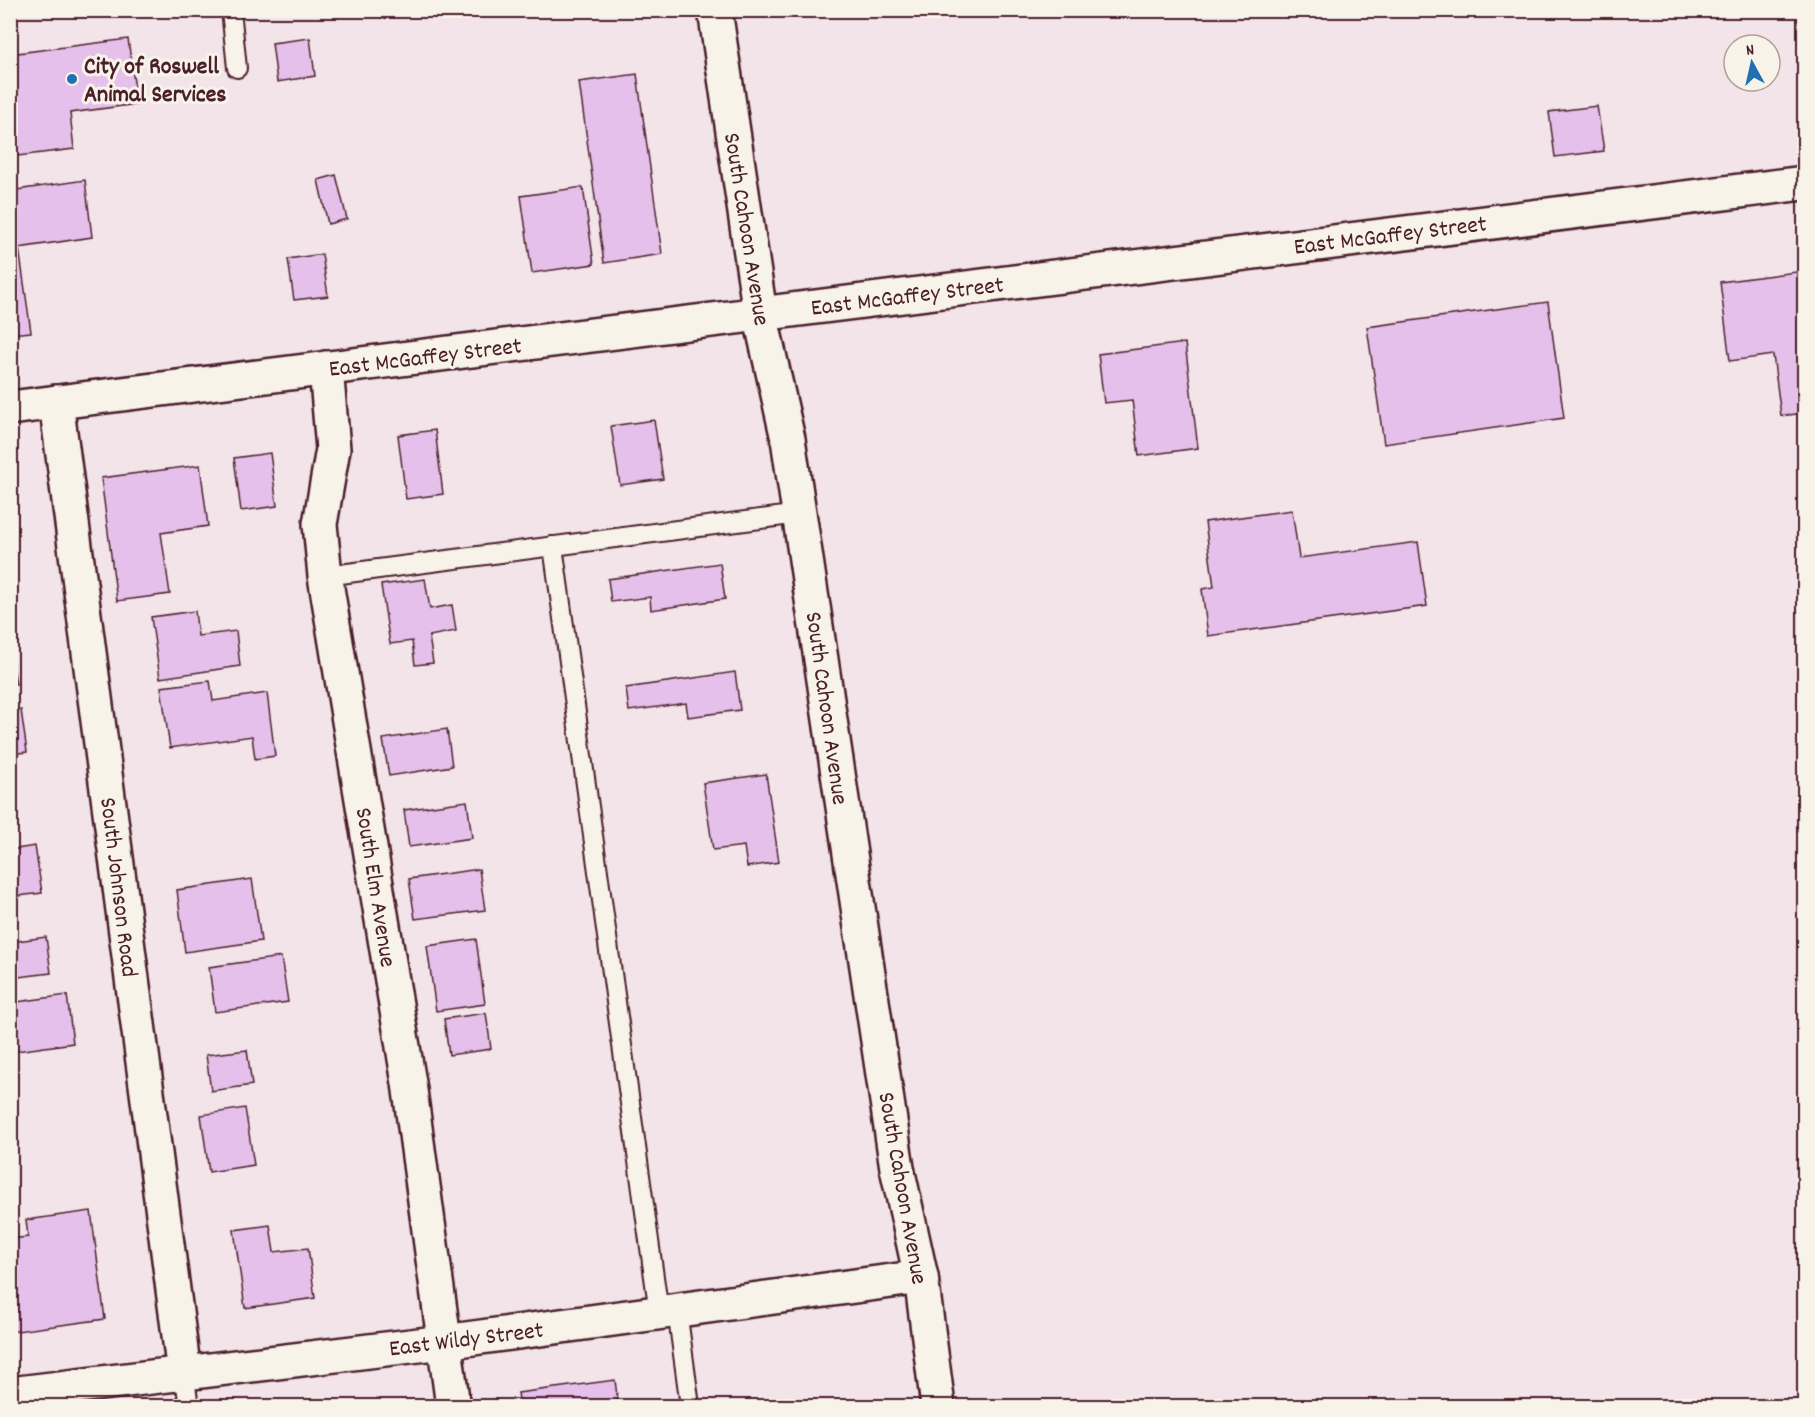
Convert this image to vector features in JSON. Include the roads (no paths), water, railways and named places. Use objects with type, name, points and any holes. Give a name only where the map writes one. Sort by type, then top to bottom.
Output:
[{"type":"street","name":"South Cahoon Avenue","points":[[715,10],[760,314],[788,439],[897,1168],[921,1277],[938,1407]]},
{"type":"street","name":"East McGaffey Street","points":[[10,408],[1804,183]]},
{"type":"street","name":"South Elm Avenue","points":[[326,368],[333,449],[320,524],[325,576],[409,1083],[453,1407]]},
{"type":"street","name":"South Johnson Road","points":[[56,402],[184,1373]]},
{"type":"street","name":"East Wildy Street","points":[[10,1394],[444,1342],[921,1277]]},
{"type":"lane","points":[[231,10],[237,68]]},
{"type":"lane","points":[[325,576],[799,514]]},
{"type":"lane","points":[[553,546],[668,1311],[690,1407]]},
{"type":"lane","points":[[184,1373],[189,1407]]},
{"type":"place","name":"City of Roswell Animal Services","points":[[72,79]]}]
